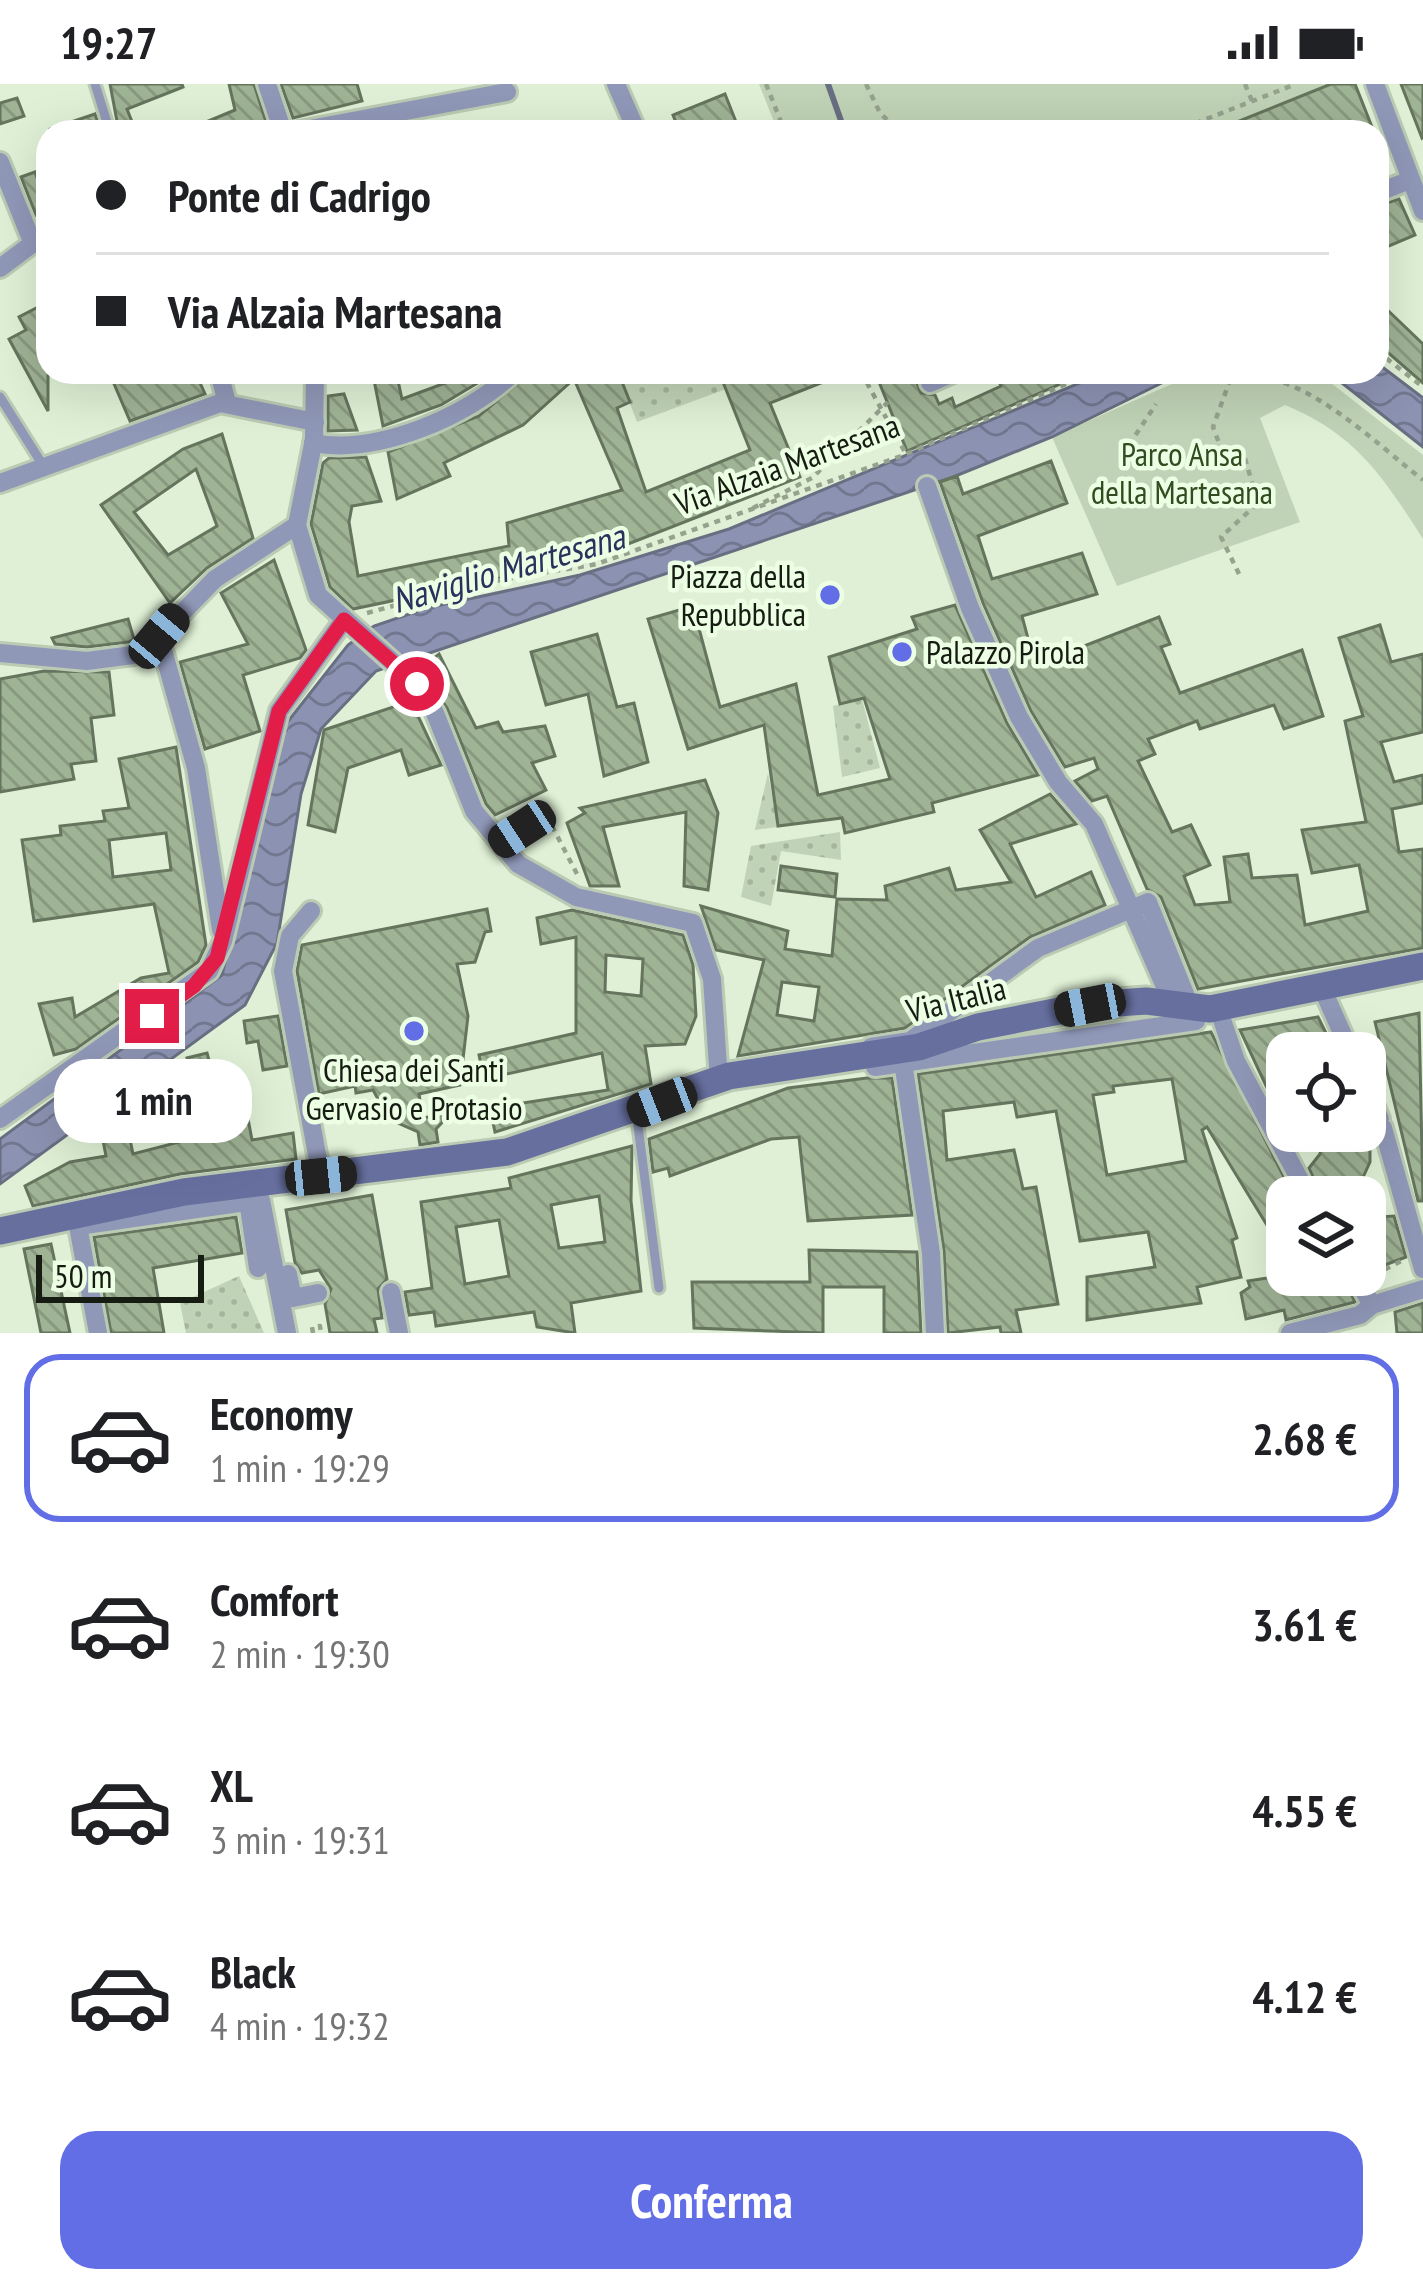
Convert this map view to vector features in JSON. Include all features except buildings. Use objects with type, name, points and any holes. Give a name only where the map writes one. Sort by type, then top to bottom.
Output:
[{"type":"street","points":[[268,84],[279,120]]},
{"type":"street","points":[[616,84],[632,120]]},
{"type":"street","points":[[1375,84],[1423,212]]},
{"type":"street","points":[[358,120],[507,92]]},
{"type":"street","points":[[0,162],[36,230]]},
{"type":"street","points":[[0,268],[36,241]]},
{"type":"street","points":[[220,384],[221,404]]},
{"type":"street","points":[[315,384],[313,443],[297,525],[314,589],[412,678],[435,713],[474,811],[499,844],[542,881],[589,902],[685,919],[694,927],[712,979],[719,1080]]},
{"type":"street","points":[[313,443],[348,446],[404,432],[496,384]]},
{"type":"street","points":[[0,483],[221,404],[315,422]]},
{"type":"street","points":[[927,486],[968,602],[1019,717],[1058,782],[1094,824],[1129,910],[1194,1006],[1233,1053],[1298,1176]]},
{"type":"street","points":[[0,652],[65,659],[125,658],[159,636],[215,579],[297,525]]},
{"type":"street","points":[[0,1119],[194,986],[213,965],[279,711],[344,620]]},
{"type":"street","points":[[159,636],[196,768],[223,940]]},
{"type":"street","points":[[872,1053],[871,1048],[910,1041],[933,1028],[1038,948],[1129,910]]},
{"type":"street","points":[[311,911],[290,936],[283,971],[321,1176]]},
{"type":"street","name":"Via Italia","points":[[0,1231],[168,1194],[259,1191],[321,1176],[507,1152],[636,1112],[719,1080],[872,1053],[902,1056],[1090,1005],[1194,1006],[1421,975]]},
{"type":"street","points":[[1322,988],[1342,1032]]},
{"type":"street","points":[[902,1056],[932,1253],[935,1333]]},
{"type":"street","points":[[1386,1142],[1414,1264]]},
{"type":"street","points":[[258,1268],[259,1191]]},
{"type":"street","points":[[259,1191],[293,1298],[318,1293]]},
{"type":"street","points":[[259,1191],[279,1328]]},
{"type":"street","points":[[98,1333],[78,1226],[259,1191]]},
{"type":"street","points":[[66,1216],[89,1333]]},
{"type":"street","points":[[1290,1333],[1360,1315],[1372,1305],[1423,1289]]},
{"type":"street","points":[[391,1292],[399,1333]]},
{"type":"street","points":[[1367,1296],[1372,1305]]},
{"type":"lane","points":[[95,84],[106,120]]},
{"type":"lane","points":[[0,397],[44,466]]},
{"type":"lane","points":[[499,844],[545,814]]},
{"type":"lane","points":[[636,1112],[659,1288]]},
{"type":"path","points":[[766,84],[780,120]]},
{"type":"path","points":[[866,84],[888,120]]},
{"type":"path","points":[[1245,84],[1252,101]]},
{"type":"path","points":[[1204,120],[1277,87],[1296,84]]},
{"type":"path","points":[[1389,360],[1423,386]]},
{"type":"path","points":[[870,384],[907,454]]},
{"type":"path","name":"Via Alzaia Martesana","points":[[344,620],[471,585],[597,564],[806,493],[1066,384]]},
{"type":"path","points":[[1228,384],[1213,427],[1225,459],[1244,455],[1258,503],[1221,537],[1239,574]]},
{"type":"path","points":[[1291,384],[1423,480]]},
{"type":"path","points":[[734,518],[812,478],[884,404]]},
{"type":"path","points":[[1129,445],[1156,404]]},
{"type":"path","points":[[545,814],[589,902]]},
{"type":"green space","points":[[759,84],[1331,84],[1240,120],[773,120]]},
{"type":"green space","points":[[623,384],[724,384],[726,389],[637,422]]},
{"type":"green space","name":"Parco Ansa della Martesana","points":[[1172,384],[1332,384],[1423,455],[1423,539],[1395,496],[1350,444],[1285,405],[1260,418],[1300,522],[1117,586],[1052,437]]},
{"type":"green space","points":[[862,699],[880,768],[842,777],[833,706]]},
{"type":"green space","points":[[768,773],[778,827],[755,830],[755,829]]},
{"type":"green space","points":[[840,832],[841,860],[781,851],[771,906],[741,897],[751,846]]},
{"type":"green space","points":[[239,1276],[264,1333],[186,1333],[180,1303]]},
{"type":"water","points":[[1389,372],[1423,398],[1423,447],[1343,384],[1389,384]]},
{"type":"water","points":[[1077,384],[1160,384],[1052,437],[953,477],[376,671],[321,729],[301,794],[277,943],[245,1005],[0,1184],[0,1139],[222,975],[282,729],[348,645],[374,626],[427,608],[580,575],[729,529]]},
{"type":"waterway","points":[[828,84],[841,120]]},
{"type":"place","name":"Piazza della Repubblica","points":[[830,595]]},
{"type":"place","name":"Palazzo Pirola","points":[[902,652]]},
{"type":"place","name":"Chiesa dei Santi Gervasio e Protasio","points":[[414,1031]]},
{"type":"route","points":[[152,1016],[194,986],[217,958],[279,711],[344,620],[417,684]]},
{"type":"water label","name":"Naviglio Martesana","points":[[508,568]]}]
